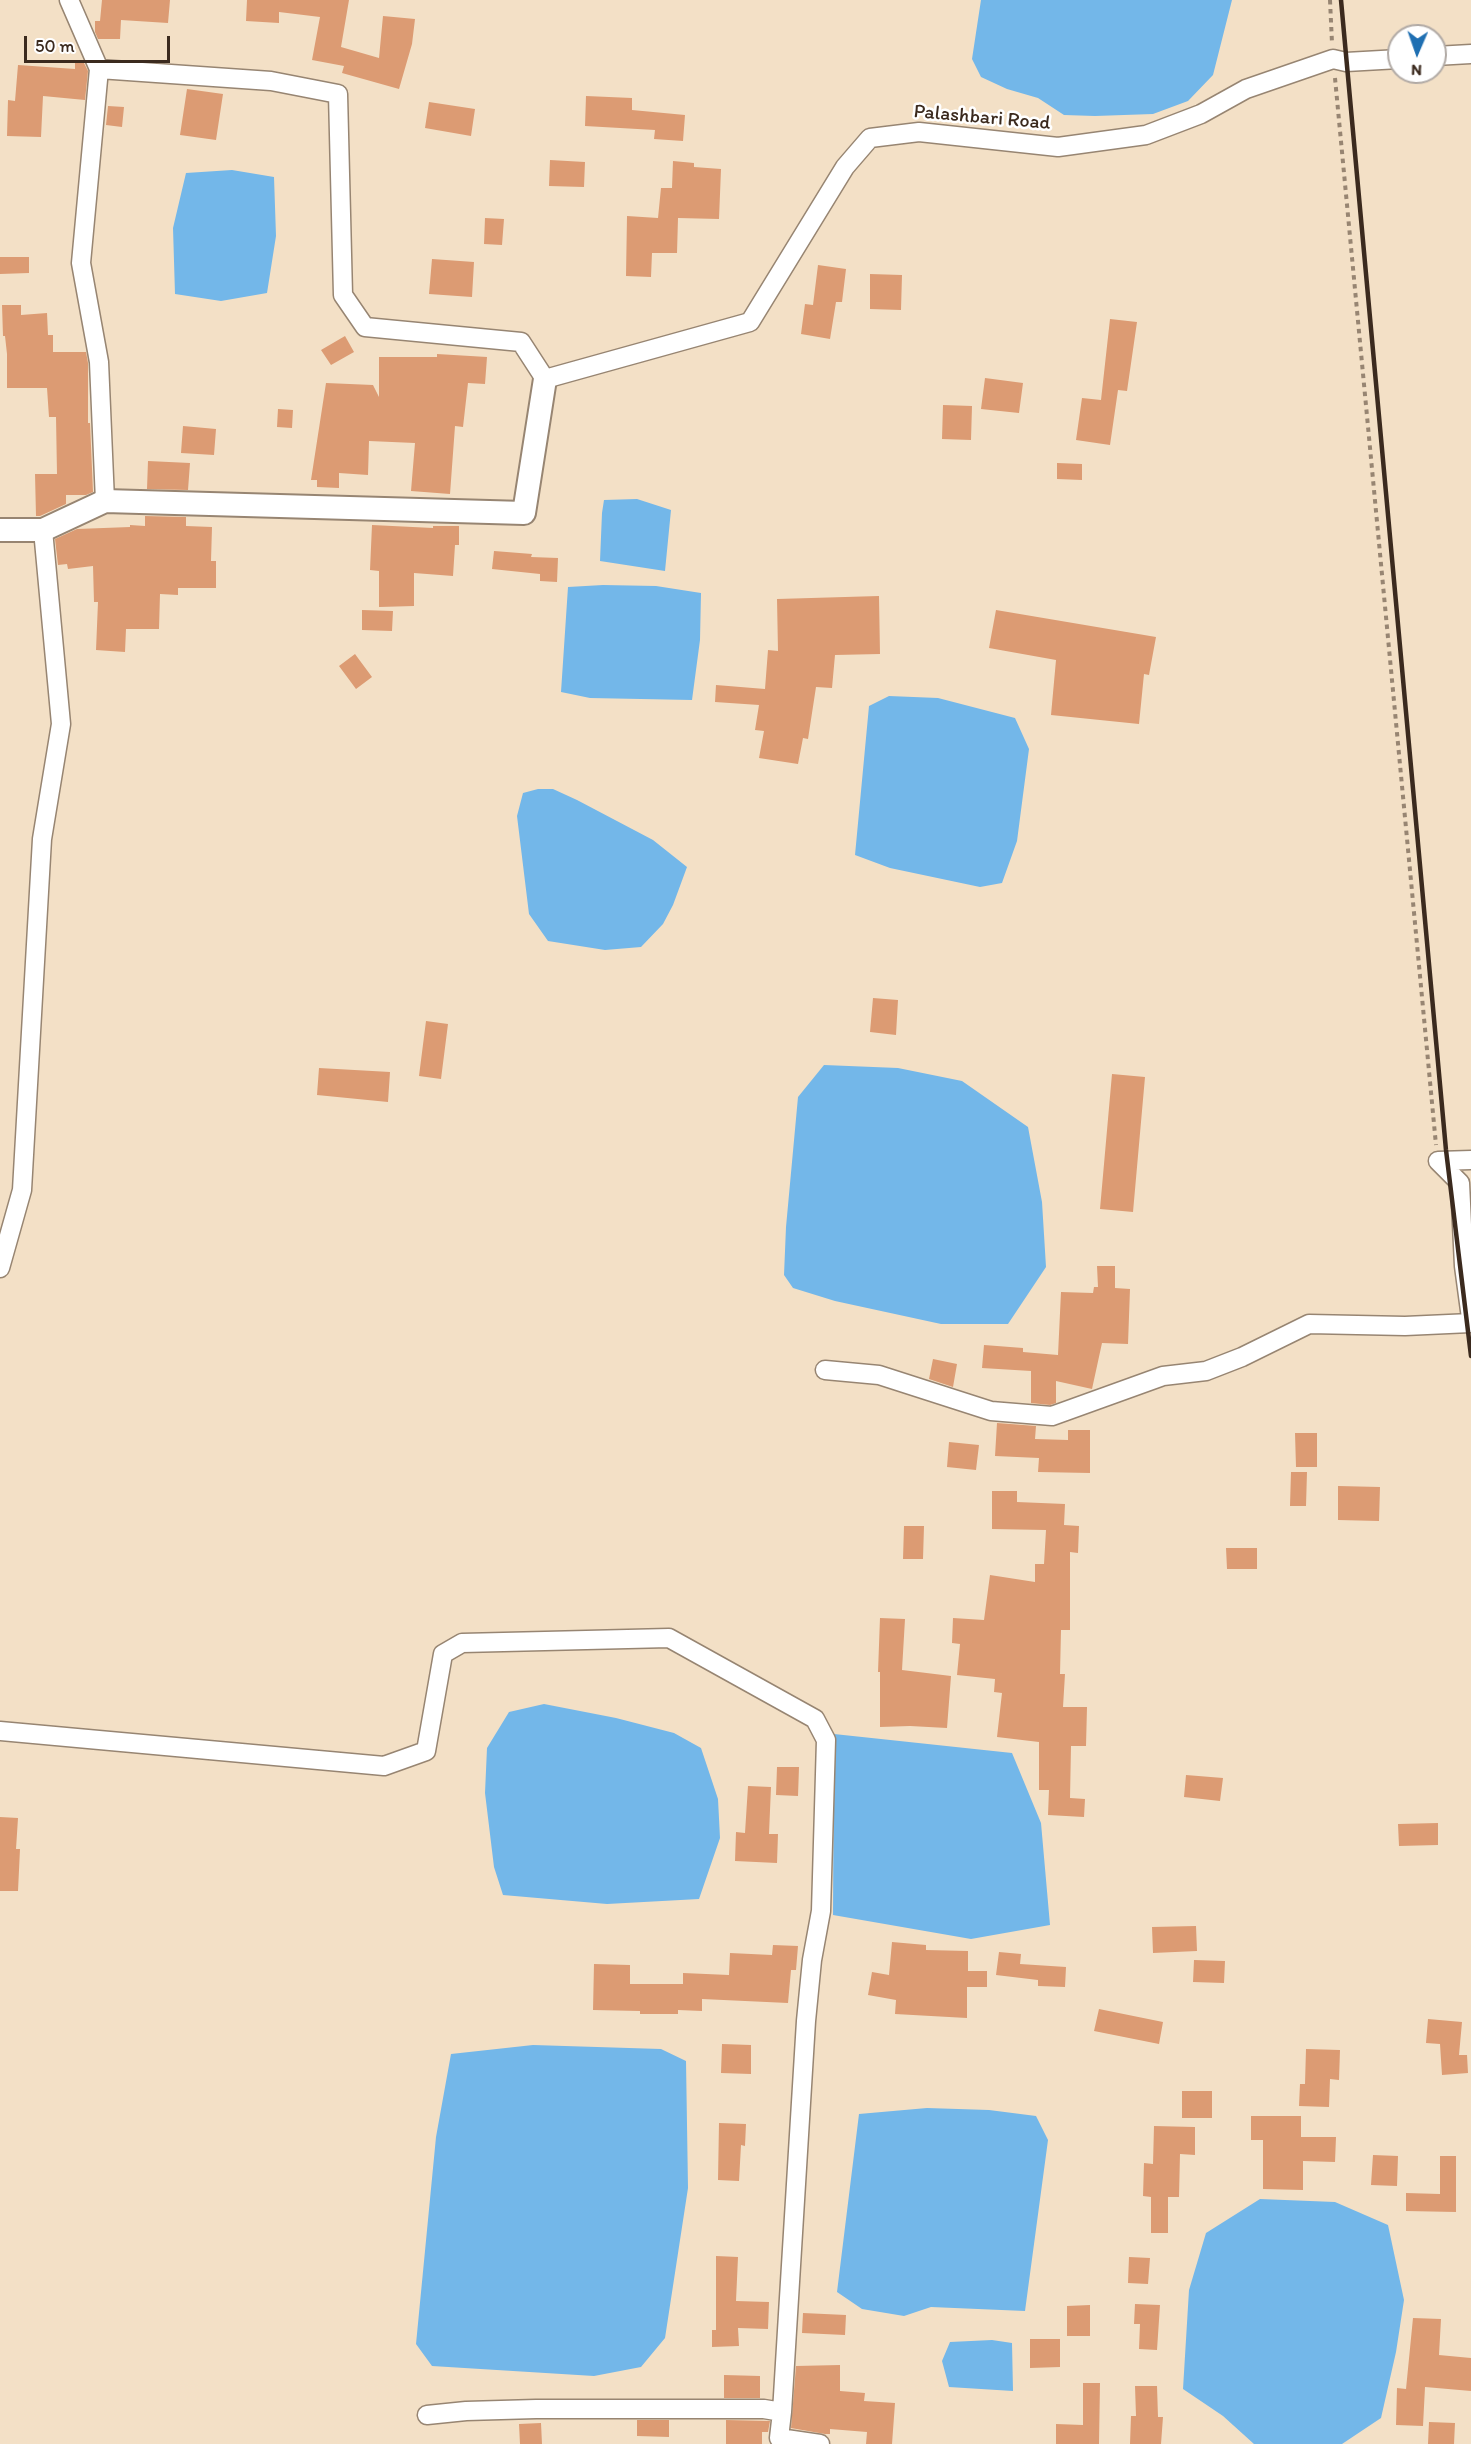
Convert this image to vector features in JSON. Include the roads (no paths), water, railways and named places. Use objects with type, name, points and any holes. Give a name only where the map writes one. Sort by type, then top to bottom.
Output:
[{"type":"street","points":[[69,0],[99,69],[81,263],[99,362],[105,501]]},
{"type":"street","points":[[1447,55],[1471,54]]},
{"type":"street","name":"Palashbari Road","points":[[545,379],[750,322],[845,167],[870,138],[918,132],[1058,147],[1146,135],[1201,114],[1246,89],[1333,59],[1346,62],[1387,60]]},
{"type":"street","points":[[0,530],[43,530],[105,501],[524,513],[545,379],[521,342],[365,327],[343,295],[338,94],[271,81],[99,69]]},
{"type":"street","points":[[0,1268],[22,1190],[42,839],[61,724],[43,530]]},
{"type":"street","points":[[1471,1160],[1438,1161],[1460,1183],[1464,1266],[1471,1318]]},
{"type":"street","points":[[825,1370],[879,1375],[991,1411],[1052,1416],[1163,1376],[1206,1371],[1242,1357],[1309,1324],[1405,1326],[1471,1323]]},
{"type":"street","points":[[0,1731],[384,1766],[426,1751],[443,1654],[462,1643],[669,1638],[815,1719],[826,1740],[821,1911],[812,1960],[806,2021],[779,2441],[820,2444]]},
{"type":"street","points":[[427,2415],[465,2411],[536,2409],[741,2409],[782,2412]]},
{"type":"water","points":[[981,0],[1232,0],[1213,75],[1188,101],[1153,114],[1095,116],[1064,115],[1038,98],[1007,89],[981,77],[972,59]]},
{"type":"water","points":[[232,170],[274,177],[276,236],[267,293],[221,301],[175,294],[173,228],[186,173]]},
{"type":"water","points":[[637,499],[671,510],[665,571],[600,561],[604,500]]},
{"type":"water","points":[[656,586],[701,593],[700,640],[692,700],[590,698],[561,692],[568,587]]},
{"type":"water","points":[[889,696],[938,698],[1015,718],[1029,749],[1017,841],[1002,883],[980,887],[890,868],[855,855],[869,706]]},
{"type":"water","points":[[538,789],[553,789],[577,800],[653,840],[687,867],[673,905],[663,924],[641,947],[605,950],[548,941],[529,914],[517,816],[523,793]]},
{"type":"water","points":[[824,1065],[898,1068],[962,1081],[1028,1127],[1042,1202],[1046,1267],[1008,1324],[941,1324],[835,1301],[793,1288],[784,1275],[798,1097]]},
{"type":"water","points":[[544,1704],[616,1718],[674,1733],[701,1748],[718,1799],[720,1838],[699,1899],[607,1904],[503,1895],[494,1867],[485,1793],[487,1748],[509,1712]]},
{"type":"water","points":[[834,1734],[1012,1753],[1041,1823],[1050,1925],[971,1939],[833,1915]]},
{"type":"water","points":[[533,2045],[661,2049],[686,2061],[688,2188],[665,2338],[641,2367],[594,2376],[432,2366],[416,2344],[436,2137],[451,2054]]},
{"type":"water","points":[[927,2108],[989,2110],[1036,2116],[1048,2140],[1025,2311],[931,2307],[904,2316],[862,2309],[837,2292],[859,2114]]},
{"type":"water","points":[[1260,2199],[1335,2202],[1388,2225],[1404,2300],[1396,2352],[1381,2418],[1342,2444],[1254,2444],[1223,2416],[1183,2389],[1189,2290],[1206,2233]]},
{"type":"water","points":[[992,2340],[1012,2343],[1013,2391],[949,2387],[942,2361],[950,2342]]},
{"type":"railway","points":[[1341,0],[1446,1150],[1471,1356]]}]
